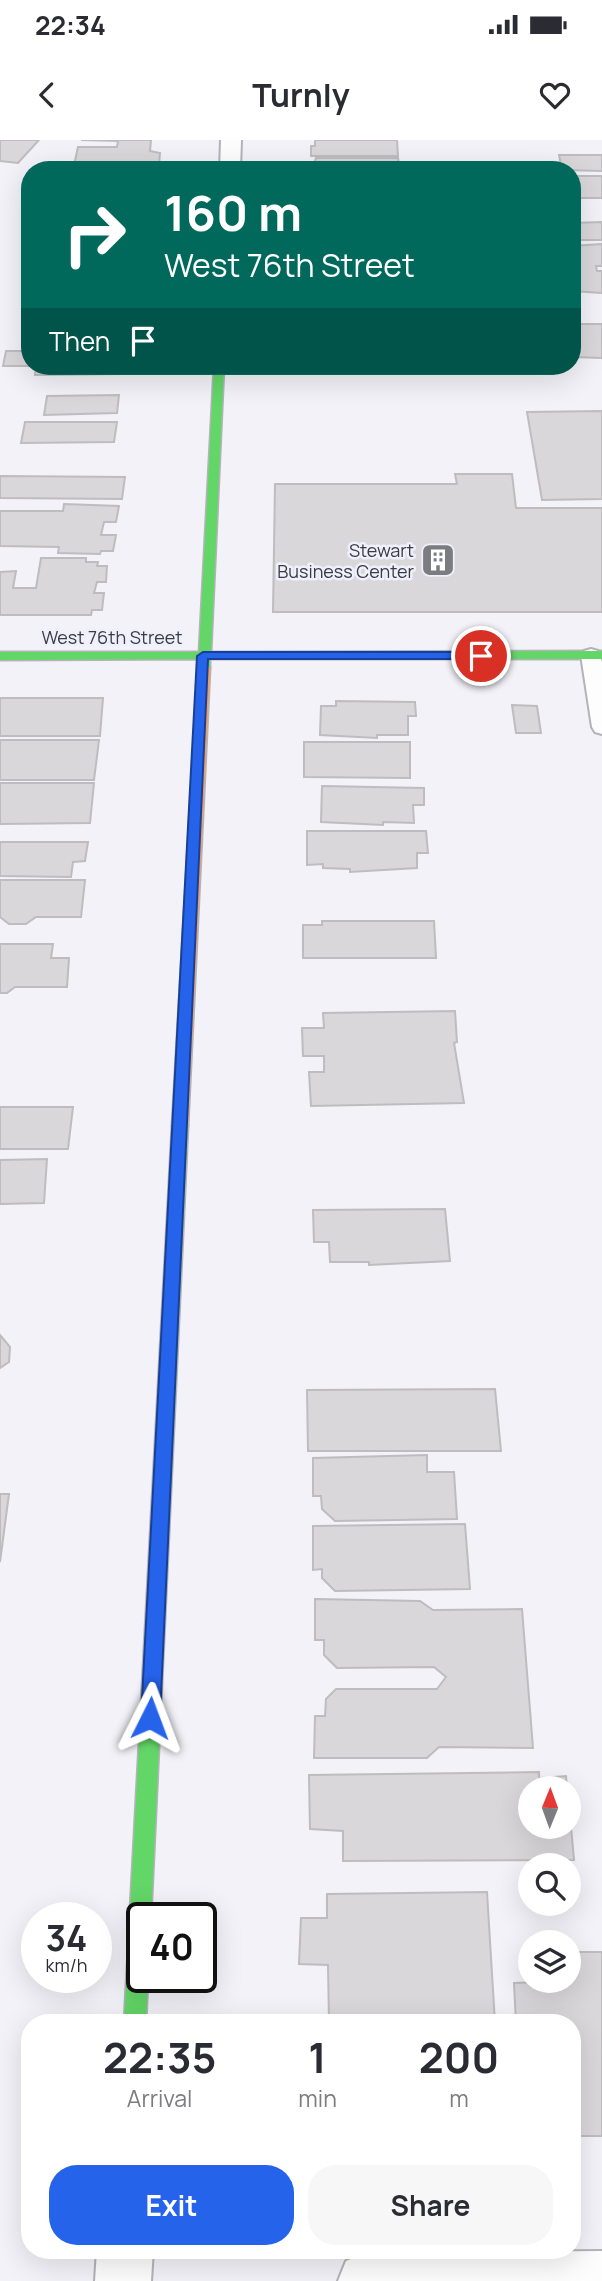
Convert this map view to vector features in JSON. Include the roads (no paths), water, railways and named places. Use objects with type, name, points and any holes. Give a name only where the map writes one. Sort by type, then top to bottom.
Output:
[{"type":"street","points":[[230,161],[231,140]]},
{"type":"street","points":[[135,2014],[219,375]]},
{"type":"street","name":"West 76th Street","points":[[0,656],[596,655]]},
{"type":"street","points":[[123,2281],[124,2259]]},
{"type":"street","points":[[366,2281],[602,2280]]},
{"type":"lane","points":[[596,655],[602,727]]},
{"type":"place","name":"Stewart Business Center","points":[[438,560]]}]
